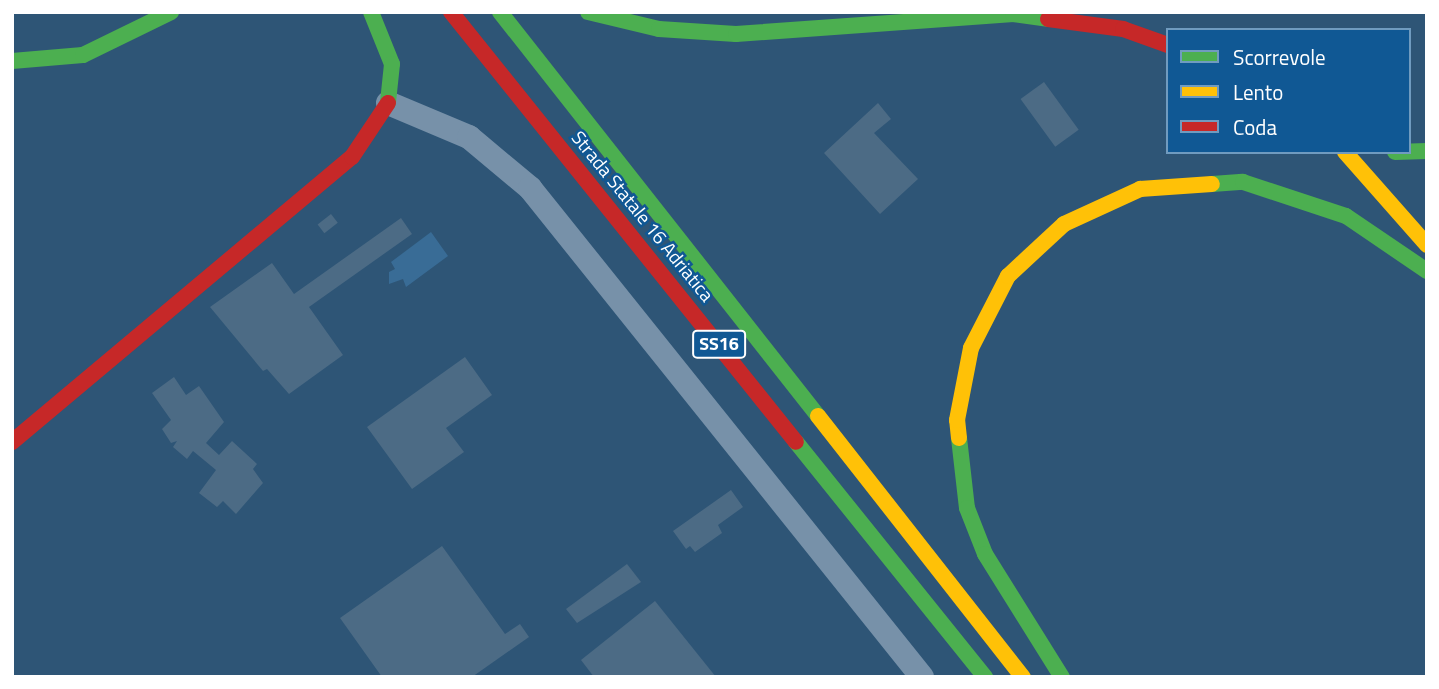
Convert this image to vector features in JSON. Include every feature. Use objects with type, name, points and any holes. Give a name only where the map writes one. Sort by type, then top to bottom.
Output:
[{"type":"main road","points":[[12,61],[83,54],[171,12]]},
{"type":"main road","points":[[12,442],[352,157],[388,103],[392,64],[371,12]]},
{"type":"main road","name":"Strada Statale 16 Adriatica","points":[[451,12],[985,677]]},
{"type":"main road","name":"Strada Statale 16 Adriatica","points":[[500,12],[1023,677]]},
{"type":"main road","points":[[588,12],[659,29],[736,34],[1013,14],[1123,29],[1166,44]]},
{"type":"main road","points":[[1347,154],[1427,246]]},
{"type":"main road","points":[[1062,677],[985,554],[967,508],[957,420],[971,348],[1008,276],[1064,224],[1140,189],[1243,182],[1346,216],[1427,271]]},
{"type":"street","points":[[388,103],[469,137],[530,188],[922,677]]},
{"type":"water","points":[[431,232],[448,256],[406,287],[403,279],[389,284],[389,272],[395,269],[391,262]]},
{"type":"building","points":[[1044,82],[1079,130],[1055,147],[1021,99]]},
{"type":"building","points":[[878,103],[891,119],[874,133],[918,179],[880,214],[824,153]]},
{"type":"building","points":[[331,214],[338,223],[324,233],[318,224]]},
{"type":"building","points":[[401,218],[412,234],[309,307],[343,355],[289,394],[267,369],[263,371],[210,307],[272,263],[294,294]]},
{"type":"building","points":[[465,357],[492,395],[446,428],[464,452],[412,489],[367,427]]},
{"type":"building","points":[[174,377],[186,395],[199,386],[224,422],[206,443],[219,455],[232,441],[257,464],[253,469],[263,483],[236,514],[223,501],[217,507],[199,493],[216,470],[193,451],[187,459],[173,447],[177,441],[171,443],[162,429],[171,420],[152,393]]},
{"type":"building","points":[[731,490],[743,507],[718,525],[722,533],[695,552],[690,546],[686,549],[673,531]]},
{"type":"building","points":[[442,546],[505,634],[520,624],[529,637],[472,677],[382,677],[340,618]]},
{"type":"building","points":[[627,564],[641,582],[577,623],[566,609]]},
{"type":"building","points":[[655,601],[716,677],[594,677],[581,660]]},
{"type":"traffic: fast","points":[[12,61],[83,55],[171,12]]},
{"type":"traffic: fast","points":[[371,12],[392,64],[388,103]]},
{"type":"traffic: fast","points":[[500,12],[818,416]]},
{"type":"traffic: fast","points":[[588,12],[659,29],[736,34],[1013,14],[1048,19]]},
{"type":"traffic: fast","points":[[1411,152],[1427,151]]},
{"type":"traffic: fast","points":[[1212,184],[1243,182],[1346,216],[1427,271]]},
{"type":"traffic: fast","points":[[959,438],[967,508],[985,554],[1062,677]]},
{"type":"traffic: fast","points":[[796,442],[985,677]]},
{"type":"traffic: slow","points":[[1347,154],[1427,245]]},
{"type":"traffic: slow","points":[[959,438],[957,420],[971,348],[1008,276],[1064,224],[1140,189],[1212,184]]},
{"type":"traffic: slow","points":[[818,416],[1023,677]]},
{"type":"traffic: jam","points":[[451,12],[796,442]]},
{"type":"traffic: jam","points":[[1048,19],[1123,29],[1166,44]]},
{"type":"traffic: jam","points":[[12,442],[352,157],[388,103]]}]
